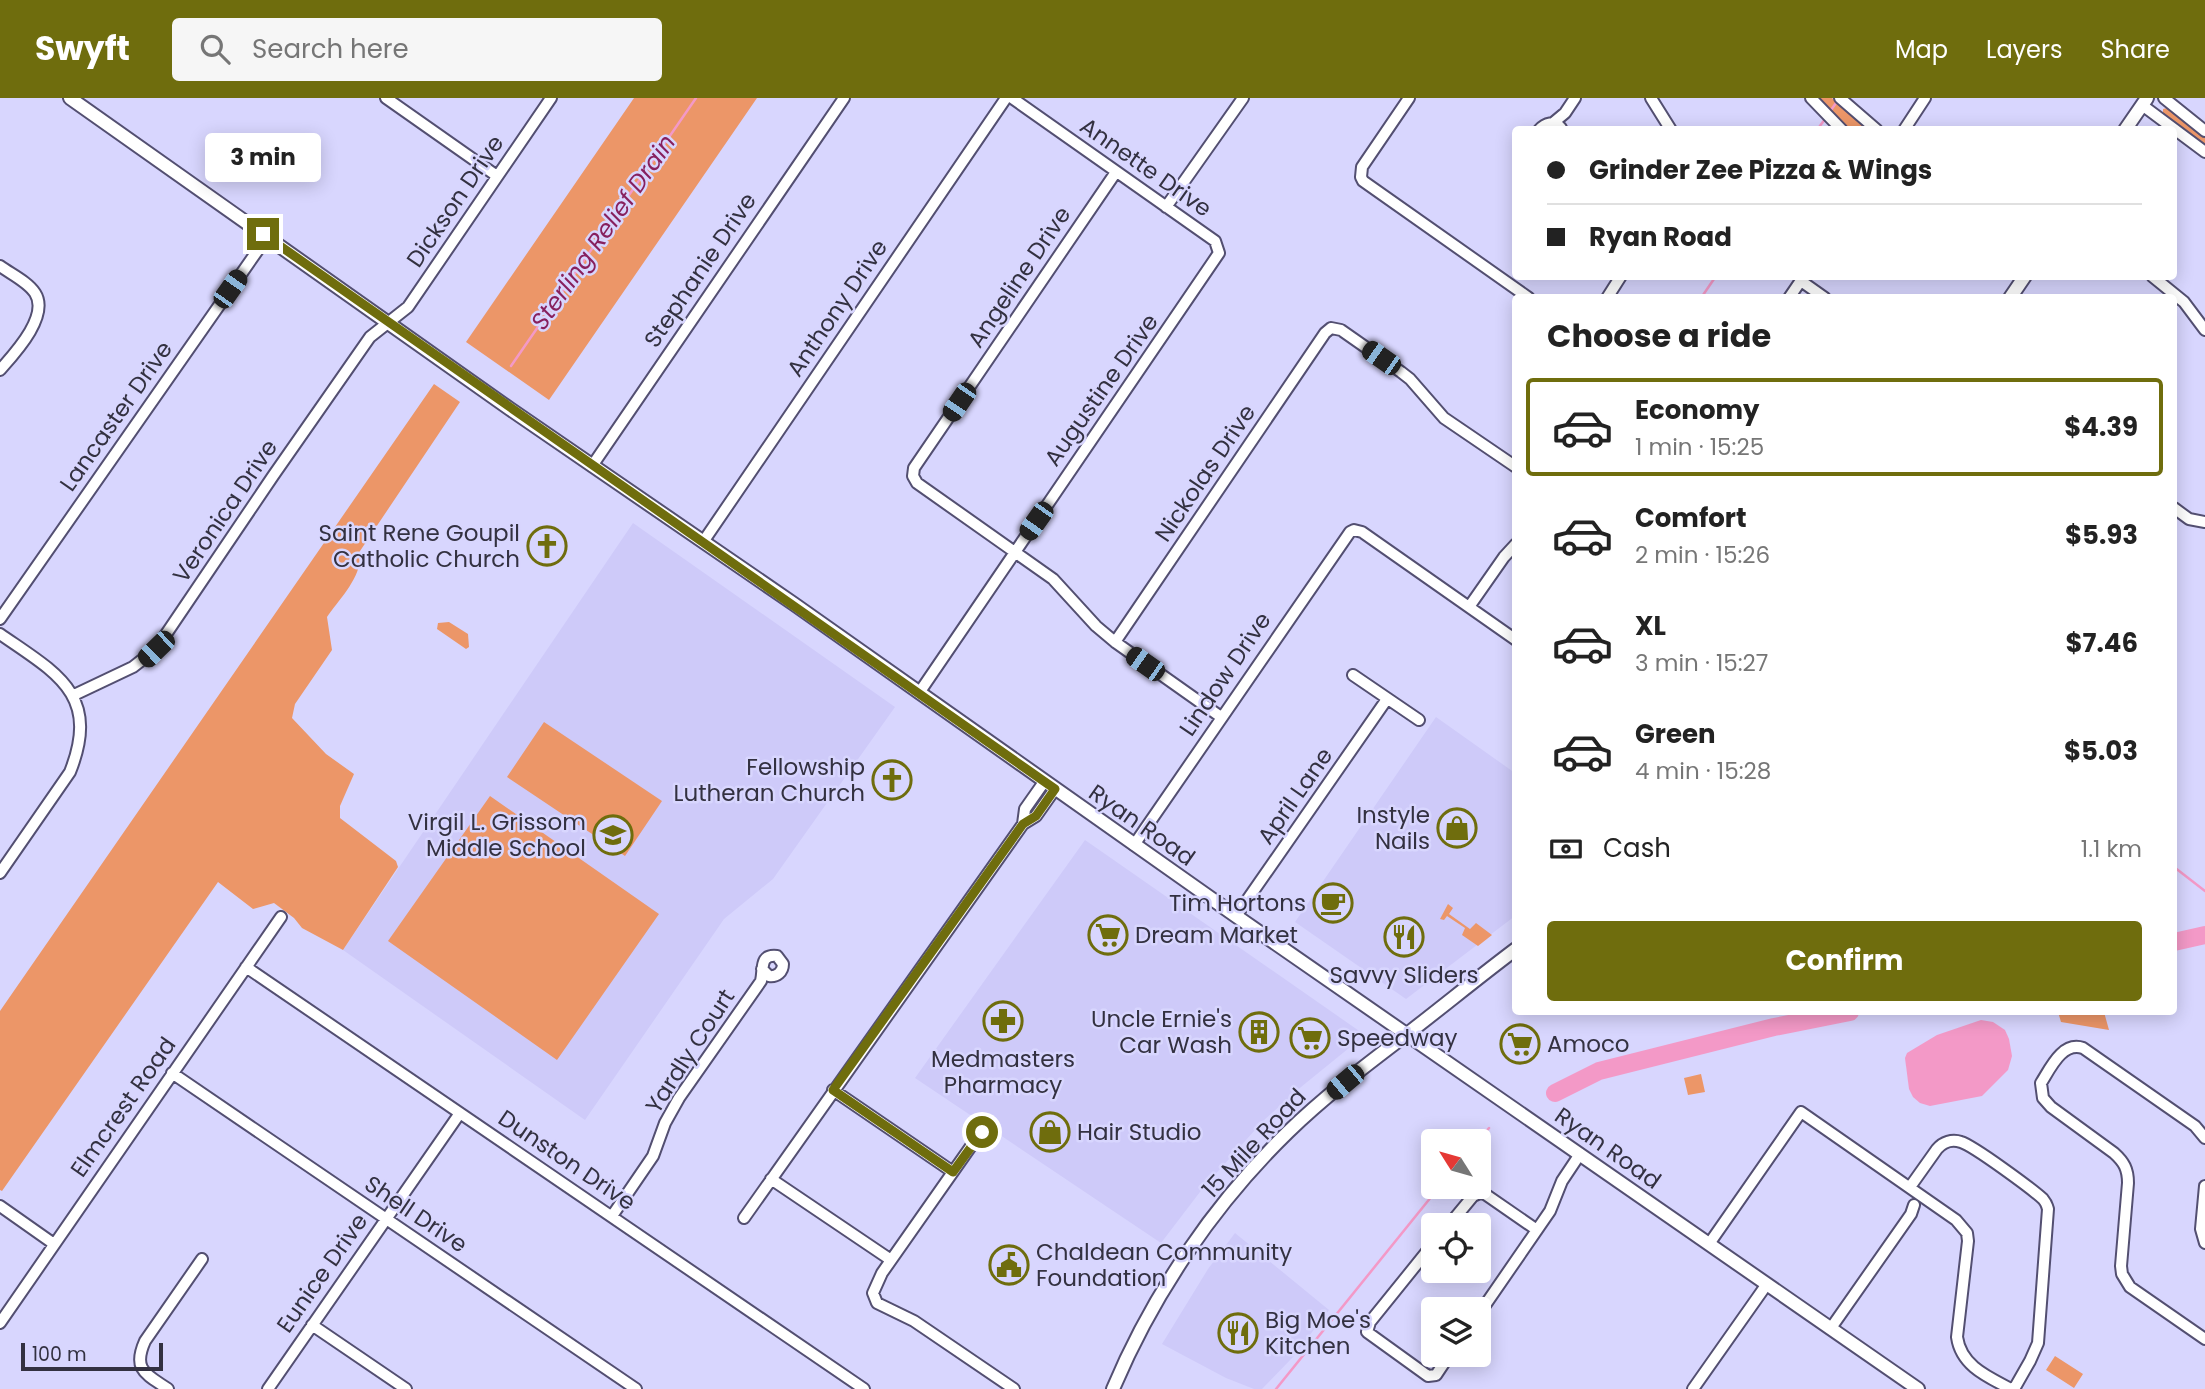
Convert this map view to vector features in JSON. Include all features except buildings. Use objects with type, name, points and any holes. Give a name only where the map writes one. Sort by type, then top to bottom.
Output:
[{"type":"main road","name":"Ryan Road","points":[[70,98],[592,466],[1918,1389]]},
{"type":"main road","points":[[2129,126],[2145,102]]},
{"type":"main road","name":"15 Mile Road","points":[[1112,1389],[1143,1327],[1202,1233],[1286,1134],[1318,1104],[1512,952]]},
{"type":"street","points":[[387,98],[497,176]]},
{"type":"street","name":"Dickson Drive","points":[[389,323],[409,305],[551,98]]},
{"type":"street","name":"Stephanie Drive","points":[[592,466],[844,98]]},
{"type":"street","name":"Anthony Drive","points":[[704,542],[1006,98]]},
{"type":"street","name":"Annette Drive","points":[[1012,98],[1215,241],[1219,249]]},
{"type":"street","points":[[1166,207],[1242,98]]},
{"type":"street","points":[[1409,98],[1362,167],[1361,177],[1523,294]]},
{"type":"street","points":[[1559,126],[1576,98]]},
{"type":"street","points":[[1651,98],[1668,126]]},
{"type":"street","points":[[1811,98],[1838,126]]},
{"type":"street","points":[[1840,98],[1872,126]]},
{"type":"street","points":[[1907,126],[1925,98]]},
{"type":"street","points":[[2164,98],[2205,131]]},
{"type":"street","points":[[2145,102],[2174,126]]},
{"type":"street","points":[[2177,129],[2205,152]]},
{"type":"street","name":"Angeline Drive","points":[[1015,552],[917,483],[913,476],[914,468],[1116,172]]},
{"type":"street","name":"Lancaster Drive","points":[[0,619],[267,237]]},
{"type":"street","name":"Augustine Drive","points":[[919,693],[1218,257],[1219,249]]},
{"type":"street","points":[[0,266],[34,290],[40,306],[34,323],[0,370]]},
{"type":"street","points":[[1803,280],[1820,294]]},
{"type":"street","points":[[2157,280],[2174,294]]},
{"type":"street","points":[[2177,296],[2205,330]]},
{"type":"street","name":"Veronica Drive","points":[[74,695],[133,667],[156,649],[370,337],[389,323]]},
{"type":"street","name":"Nickolas Drive","points":[[1115,642],[1325,333],[1331,328],[1341,330],[1401,372],[1444,418],[1512,464]]},
{"type":"street","points":[[2177,510],[2189,519],[2205,522]]},
{"type":"street","name":"Lindow Drive","points":[[1135,845],[1347,535],[1354,530],[1362,532],[1469,607]]},
{"type":"street","points":[[1512,548],[1469,607],[1512,637]]},
{"type":"street","points":[[1015,552],[1053,579],[1096,626],[1115,642],[1221,717]]},
{"type":"street","points":[[0,634],[48,668],[74,695],[80,720],[78,754],[70,772],[0,873]]},
{"type":"street","points":[[1353,675],[1419,720]]},
{"type":"street","name":"April Lane","points":[[1237,916],[1387,699]]},
{"type":"street","points":[[744,1219],[1023,824],[1036,816],[1050,785]]},
{"type":"street","name":"Elmcrest Road","points":[[0,1322],[281,917]]},
{"type":"street","points":[[773,955],[779,958],[783,967],[779,974],[773,976],[762,969],[762,962],[773,955]]},
{"type":"street","name":"Dunston Drive","points":[[246,967],[864,1389]]},
{"type":"street","name":"Yardly Court","points":[[612,1216],[653,1156],[673,1107],[761,981],[762,969]]},
{"type":"street","name":"Yardly Court","points":[[761,981],[773,976]]},
{"type":"street","points":[[2205,1138],[2195,1126],[2083,1048],[2077,1046],[2062,1052],[2040,1083],[2043,1098],[2050,1107],[2114,1153],[2128,1170],[2121,1266],[2126,1281],[2130,1287],[2205,1339]]},
{"type":"street","name":"Shell Drive","points":[[172,1073],[636,1389]]},
{"type":"street","points":[[833,1090],[953,1172]]},
{"type":"street","points":[[1709,1244],[1801,1112],[1910,1188],[1956,1220],[1967,1233],[1958,1345],[1968,1363],[2013,1389],[2038,1343],[2049,1209],[2046,1203],[1967,1145],[1954,1140],[1941,1144],[1910,1188]]},
{"type":"street","name":"Eunice Drive","points":[[268,1389],[460,1113]]},
{"type":"street","points":[[982,1132],[891,1260],[873,1290],[873,1298],[877,1303],[914,1321],[1013,1388],[1025,1389]]},
{"type":"street","points":[[1491,1297],[1553,1206],[1562,1181],[1580,1154]]},
{"type":"street","points":[[771,1179],[891,1260]]},
{"type":"street","points":[[2205,1186],[2201,1229],[2205,1243]]},
{"type":"street","points":[[1459,1213],[1473,1196],[1482,1192],[1537,1230]]},
{"type":"street","points":[[1831,1328],[1911,1214],[1914,1205]]},
{"type":"street","points":[[0,1206],[54,1244]]},
{"type":"street","points":[[168,1389],[145,1373],[140,1365],[140,1351],[202,1259]]},
{"type":"street","points":[[1421,1259],[1368,1325],[1367,1332],[1427,1377],[1433,1376],[1441,1367]]},
{"type":"street","points":[[1693,1389],[1767,1284]]},
{"type":"street","points":[[312,1325],[406,1389]]},
{"type":"shaded area","name":"Sterling Relief Drain","points":[[634,98],[757,98],[549,400],[466,342]]},
{"type":"shaded area","points":[[1818,98],[1832,98],[1865,126],[1847,126]]},
{"type":"shaded area","points":[[2167,108],[2205,138],[2205,145],[2163,113],[2163,109]]},
{"type":"shaded area","points":[[434,384],[460,402],[358,554],[355,578],[327,617],[332,650],[295,704],[292,718],[326,754],[354,774],[340,806],[340,818],[396,861],[398,867],[343,950],[302,928],[294,918],[274,903],[253,909],[218,882],[2,1191],[0,1190],[0,1011]]},
{"type":"shaded area","name":"Virgil L. Grissom Middle School","points":[[633,523],[895,707],[773,879],[724,919],[585,1120],[343,950]]},
{"type":"shaded area","points":[[449,622],[468,634],[469,647],[466,649],[437,629],[438,623]]},
{"type":"shaded area","points":[[1436,717],[1512,771],[1512,918],[1406,999],[1295,922]]},
{"type":"shaded area","points":[[544,722],[662,801],[625,856],[507,777]]},
{"type":"shaded area","points":[[490,796],[659,914],[557,1060],[388,941]]},
{"type":"shaded area","points":[[1085,840],[1365,1035],[1263,1121],[1203,1188],[1161,1243],[915,1078]]},
{"type":"shaded area","points":[[1448,904],[1453,908],[1449,914],[1470,929],[1476,923],[1492,935],[1478,946],[1462,935],[1465,928],[1447,916],[1444,920],[1440,919]]},
{"type":"shaded area","points":[[2059,1015],[2105,1015],[2109,1030],[2061,1022]]},
{"type":"shaded area","points":[[1981,1020],[1993,1022],[2005,1030],[2012,1056],[2008,1070],[1982,1096],[1930,1106],[1920,1103],[1909,1089],[1905,1058],[1907,1053],[1937,1035]]},
{"type":"shaded area","points":[[1701,1074],[1705,1092],[1688,1095],[1684,1078]]},
{"type":"shaded area","points":[[1235,1233],[1329,1310],[1293,1357],[1262,1389],[1254,1389],[1226,1378],[1162,1344],[1208,1269]]},
{"type":"shaded area","points":[[2055,1356],[2083,1374],[2074,1388],[2046,1370]]},
{"type":"waterway","name":"Sterling Relief Drain","points":[[511,366],[696,98]]},
{"type":"waterway","points":[[1831,110],[1836,103]]},
{"type":"waterway","points":[[1820,126],[1825,119]]},
{"type":"waterway","points":[[1704,294],[1713,280]]},
{"type":"waterway","points":[[2177,869],[2205,891]]},
{"type":"waterway","points":[[2177,941],[2205,935]]},
{"type":"waterway","points":[[1555,1093],[1599,1071],[1774,1027],[1835,1015]]},
{"type":"waterway","points":[[1276,1389],[1429,1199]]},
{"type":"place","name":"Saint Rene Goupil Catholic Church","points":[[547,546]]},
{"type":"place","name":"Fellowship Lutheran Church","points":[[892,780]]},
{"type":"place","name":"Instyle Nails","points":[[1457,828]]},
{"type":"place","name":"Virgil L. Grissom Middle School","points":[[613,835]]},
{"type":"place","name":"Tim Hortons","points":[[1333,903]]},
{"type":"place","name":"Dream Market","points":[[1108,935]]},
{"type":"place","name":"Savvy Sliders","points":[[1404,937]]},
{"type":"place","name":"Medmasters Pharmacy","points":[[1003,1021]]},
{"type":"place","name":"Uncle Ernie's Car Wash","points":[[1259,1032]]},
{"type":"place","name":"Speedway","points":[[1310,1038]]},
{"type":"place","name":"Amoco","points":[[1520,1044]]},
{"type":"place","name":"Hair Studio","points":[[1050,1132]]},
{"type":"place","name":"Chaldean Community Foundation","points":[[1009,1265]]},
{"type":"place","name":"Big Moe's Kitchen","points":[[1238,1333]]},
{"type":"route","points":[[263,234],[1055,789],[1036,816],[1023,824],[833,1090],[953,1172],[982,1132]]}]
